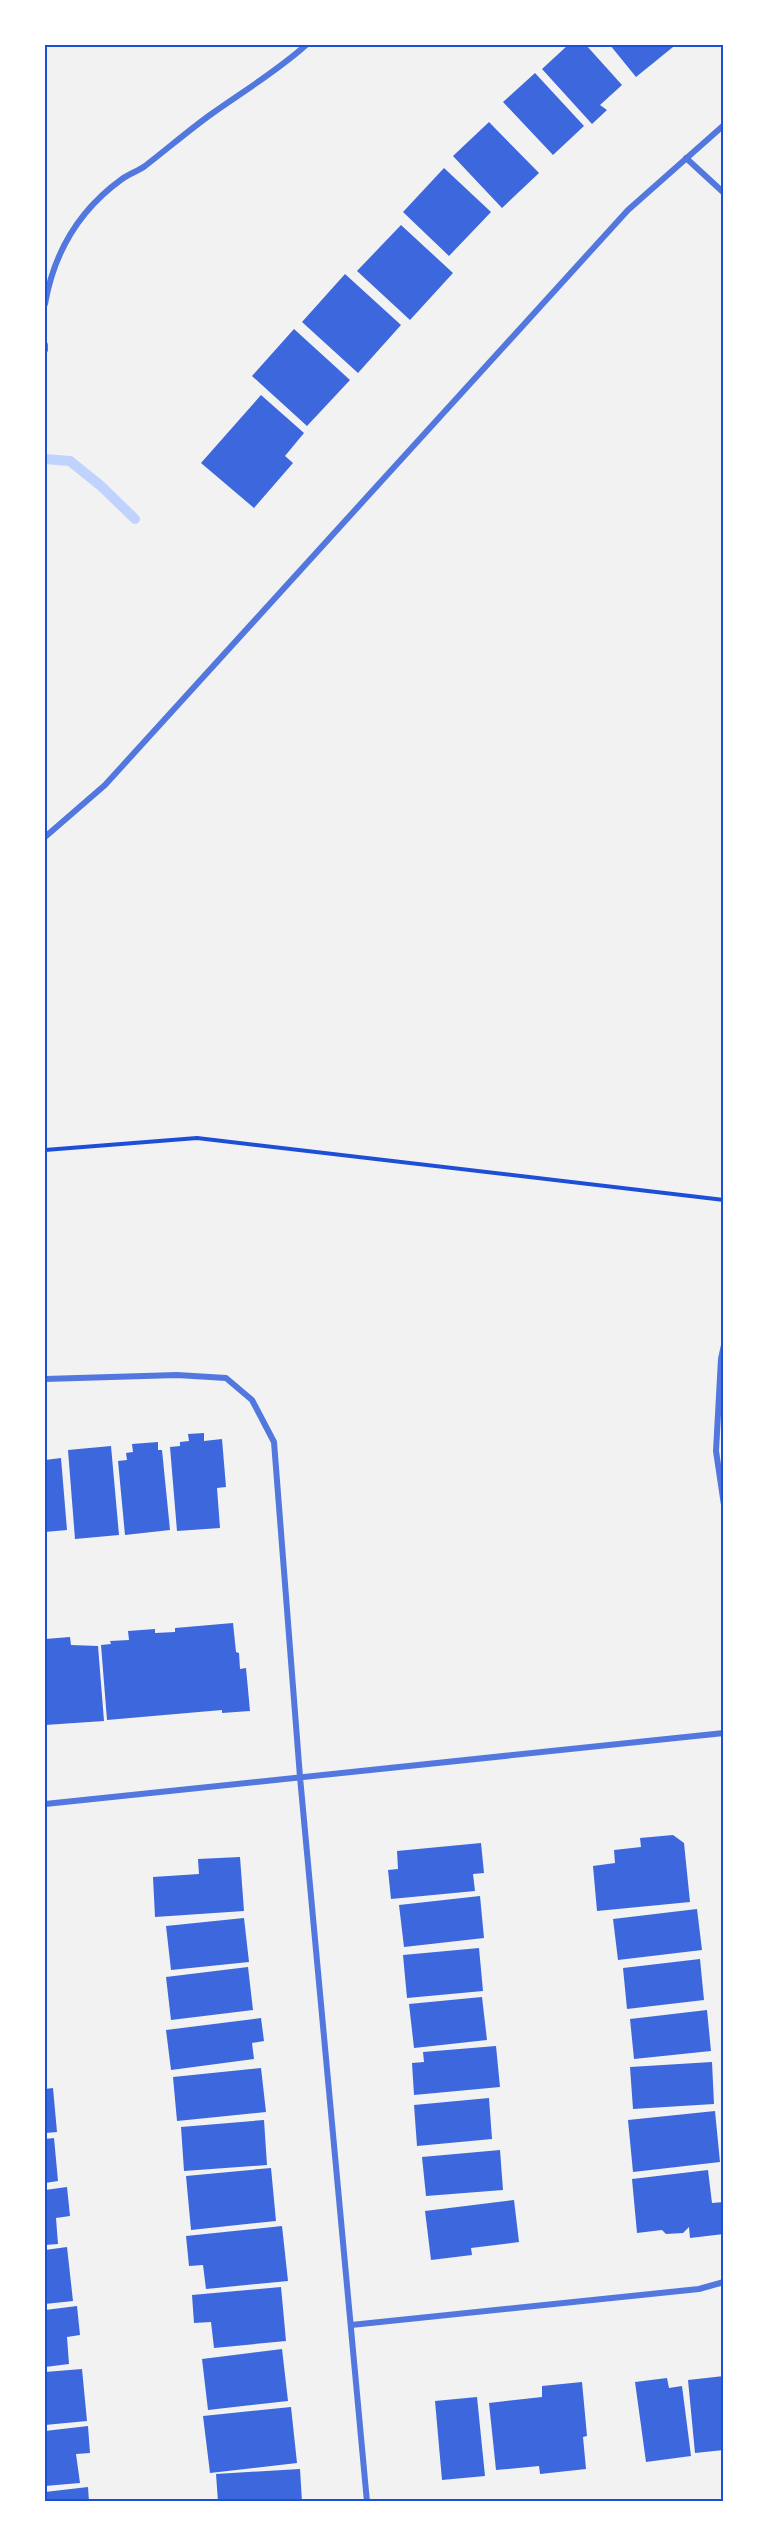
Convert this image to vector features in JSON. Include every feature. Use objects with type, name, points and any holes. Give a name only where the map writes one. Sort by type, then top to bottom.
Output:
[{"type":"street","points":[[45,304],[55,263],[64,243],[90,206],[208,116],[286,63],[306,45]]},
{"type":"street","points":[[45,837],[105,785],[628,210],[724,125]]},
{"type":"street","points":[[686,158],[724,193]]},
{"type":"street","points":[[45,345],[45,350]]},
{"type":"street","points":[[724,1345],[721,1359],[716,1450],[724,1505]]},
{"type":"street","points":[[45,1379],[177,1375],[225,1378],[252,1400],[274,1442],[300,1777],[367,2502]]},
{"type":"street","points":[[45,1804],[724,1733]]},
{"type":"street","points":[[351,2325],[699,2289],[724,2282]]},
{"type":"path","points":[[45,1150],[197,1138],[724,1200]]},
{"type":"building","points":[[568,45],[586,45],[622,85],[600,105],[607,110],[592,124],[542,69]]},
{"type":"building","points":[[610,45],[671,45],[673,47],[636,77]]},
{"type":"building","points":[[535,73],[584,126],[553,155],[503,102]]},
{"type":"building","points":[[489,122],[539,173],[502,208],[453,156]]},
{"type":"building","points":[[444,168],[491,212],[449,256],[403,212]]},
{"type":"building","points":[[401,225],[453,273],[410,320],[357,271]]},
{"type":"building","points":[[345,274],[401,325],[358,373],[302,322]]},
{"type":"building","points":[[294,329],[350,380],[307,426],[252,376]]},
{"type":"building","points":[[261,395],[304,433],[285,456],[293,463],[254,508],[201,463]]},
{"type":"building","points":[[204,1433],[204,1441],[222,1439],[226,1487],[217,1488],[220,1528],[177,1531],[170,1447],[180,1446],[180,1442],[189,1441],[188,1434]]},
{"type":"building","points":[[158,1442],[158,1450],[162,1450],[170,1530],[125,1535],[118,1461],[127,1460],[126,1453],[133,1452],[132,1444]]},
{"type":"building","points":[[111,1446],[119,1535],[75,1539],[68,1450]]},
{"type":"building","points":[[61,1458],[67,1530],[45,1532],[45,1460]]},
{"type":"building","points":[[233,1623],[240,1669],[246,1668],[250,1711],[222,1713],[222,1710],[107,1720],[101,1645],[111,1644],[110,1641],[129,1640],[128,1631],[155,1629],[155,1633],[175,1632],[175,1628]]},
{"type":"building","points":[[70,1637],[71,1645],[98,1646],[104,1721],[45,1725],[45,1639]]},
{"type":"building","points":[[673,1835],[684,1843],[690,1902],[597,1911],[593,1866],[615,1863],[614,1850],[641,1847],[640,1838]]},
{"type":"building","points":[[481,1843],[484,1873],[473,1874],[475,1891],[391,1899],[388,1870],[398,1869],[397,1851]]},
{"type":"building","points":[[240,1857],[244,1911],[155,1917],[153,1877],[199,1874],[198,1859]]},
{"type":"building","points":[[480,1896],[484,1938],[404,1947],[399,1905]]},
{"type":"building","points":[[697,1909],[702,1950],[618,1960],[613,1919]]},
{"type":"building","points":[[244,1918],[249,1962],[171,1970],[166,1926]]},
{"type":"building","points":[[479,1948],[483,1991],[407,1998],[403,1955]]},
{"type":"building","points":[[700,1959],[704,2000],[627,2009],[623,1968]]},
{"type":"building","points":[[248,1967],[253,2010],[171,2020],[166,1977]]},
{"type":"building","points":[[482,1997],[487,2040],[414,2048],[409,2004]]},
{"type":"building","points":[[707,2010],[711,2051],[634,2059],[630,2019]]},
{"type":"building","points":[[261,2018],[264,2041],[252,2043],[254,2059],[171,2070],[166,2030]]},
{"type":"building","points":[[496,2046],[500,2087],[414,2095],[412,2063],[424,2062],[423,2052]]},
{"type":"building","points":[[712,2062],[714,2104],[633,2109],[630,2067]]},
{"type":"building","points":[[261,2068],[266,2112],[177,2121],[173,2077]]},
{"type":"building","points":[[53,2088],[57,2132],[45,2133],[45,2089]]},
{"type":"building","points":[[489,2098],[492,2139],[417,2146],[414,2105]]},
{"type":"building","points":[[715,2111],[720,2162],[633,2172],[628,2120]]},
{"type":"building","points":[[264,2120],[267,2165],[184,2171],[181,2127]]},
{"type":"building","points":[[54,2138],[58,2181],[45,2183],[45,2139]]},
{"type":"building","points":[[500,2150],[503,2190],[426,2196],[422,2157]]},
{"type":"building","points":[[271,2168],[276,2221],[191,2230],[186,2176]]},
{"type":"building","points":[[708,2170],[712,2203],[724,2202],[724,2234],[690,2238],[689,2227],[683,2233],[666,2234],[662,2230],[637,2233],[632,2179]]},
{"type":"building","points":[[67,2187],[70,2216],[56,2218],[58,2244],[45,2245],[45,2190]]},
{"type":"building","points":[[514,2200],[519,2242],[471,2248],[472,2255],[431,2260],[425,2211]]},
{"type":"building","points":[[282,2226],[288,2281],[206,2289],[203,2265],[189,2266],[186,2236]]},
{"type":"building","points":[[67,2247],[73,2301],[45,2304],[45,2250]]},
{"type":"building","points":[[281,2287],[286,2341],[214,2348],[211,2322],[194,2323],[192,2295]]},
{"type":"building","points":[[77,2306],[80,2335],[67,2337],[69,2364],[45,2367],[45,2310]]},
{"type":"building","points":[[282,2349],[288,2401],[208,2410],[202,2359]]},
{"type":"building","points":[[82,2369],[87,2421],[45,2425],[45,2372]]},
{"type":"building","points":[[724,2376],[724,2450],[695,2453],[688,2380]]},
{"type":"building","points":[[667,2378],[669,2388],[682,2386],[691,2456],[646,2462],[635,2382]]},
{"type":"building","points":[[582,2382],[587,2436],[583,2437],[586,2469],[540,2474],[539,2466],[496,2470],[489,2403],[542,2397],[542,2386]]},
{"type":"building","points":[[477,2397],[485,2476],[442,2480],[435,2401]]},
{"type":"building","points":[[291,2407],[297,2463],[210,2473],[203,2416]]},
{"type":"building","points":[[88,2426],[90,2453],[76,2454],[80,2483],[45,2486],[45,2431]]},
{"type":"building","points":[[300,2469],[302,2502],[218,2502],[216,2474]]},
{"type":"building","points":[[88,2487],[89,2502],[45,2502],[45,2492]]},
{"type":"waterway","points":[[45,459],[70,461],[101,486],[135,519]]}]
